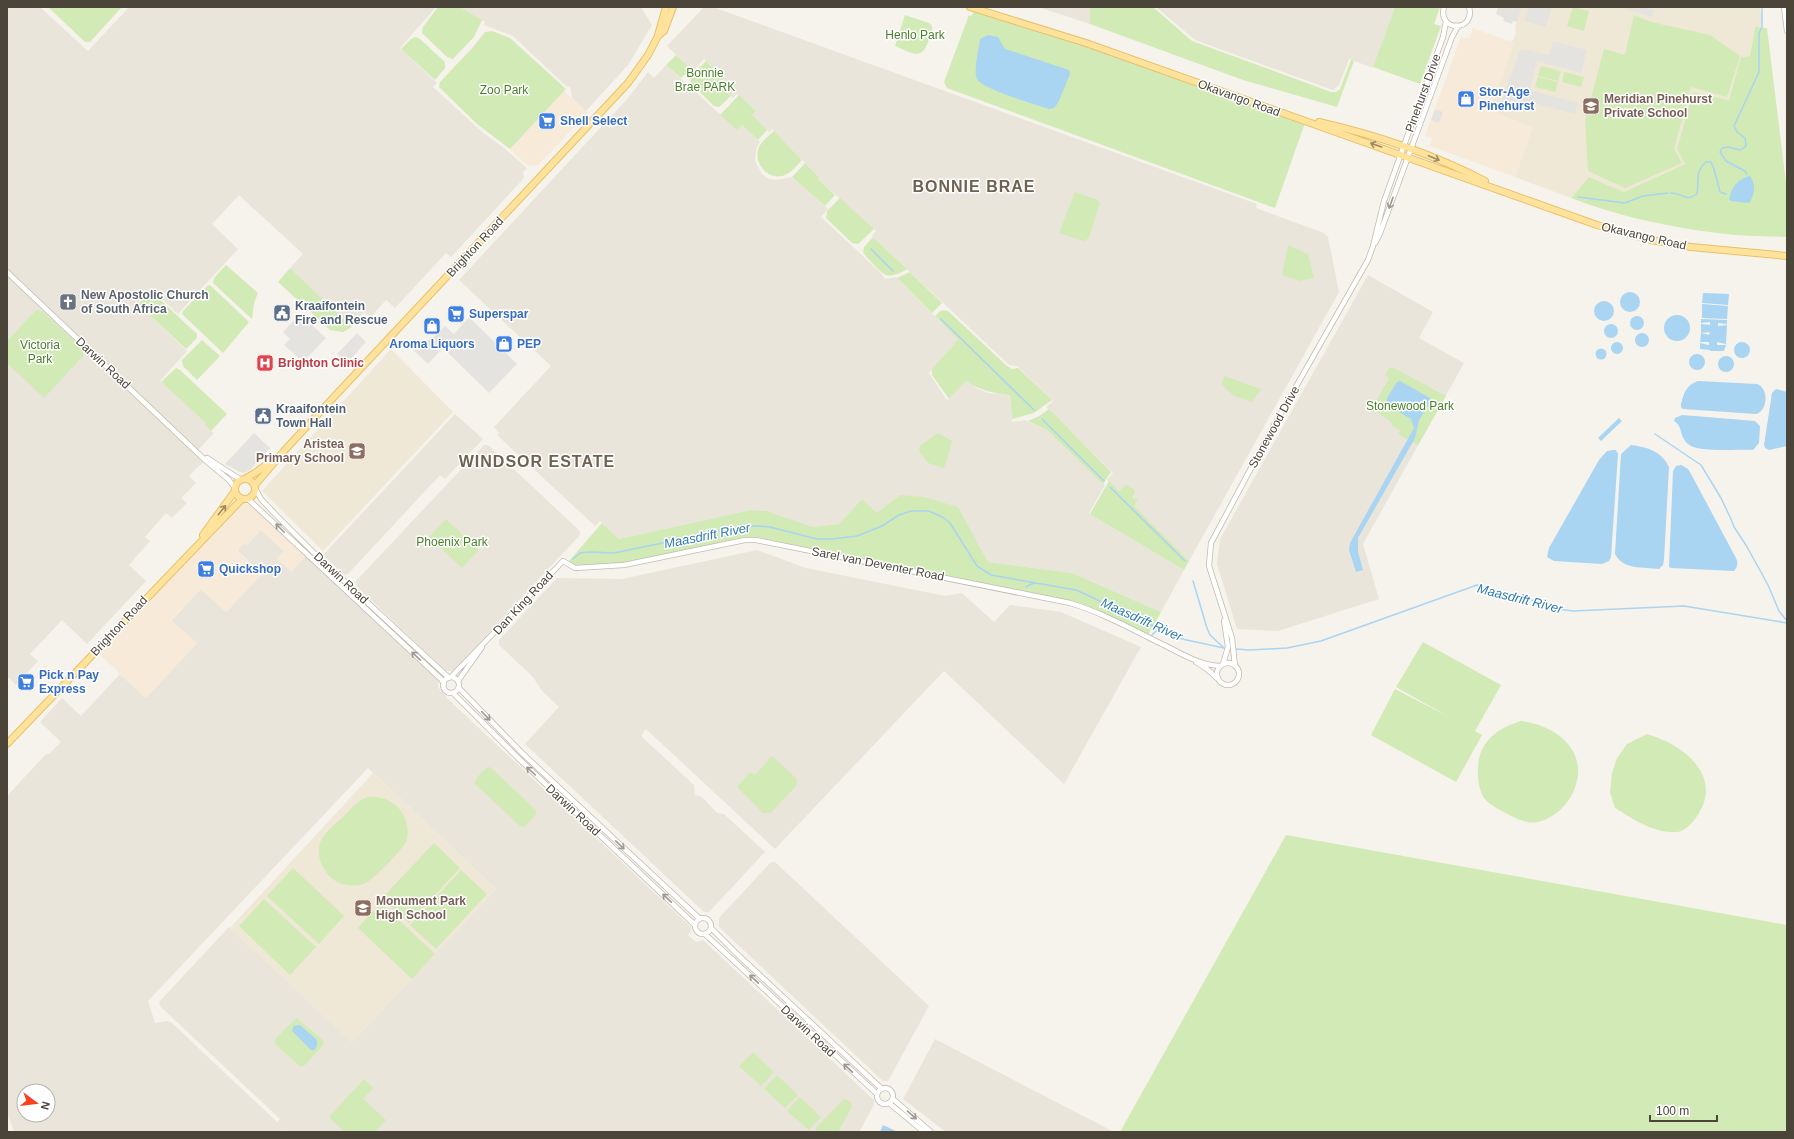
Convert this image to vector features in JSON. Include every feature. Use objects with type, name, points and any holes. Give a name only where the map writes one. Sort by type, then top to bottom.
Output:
[{"type":"main road","name":"Brighton Road","points":[[658,36],[666,7]]},
{"type":"main road","name":"Brighton Road","points":[[256,488],[284,451],[609,105],[639,68],[658,36],[664,30],[673,7]]},
{"type":"main road","name":"Okavango Road","points":[[970,7],[1086,43],[1598,225],[1651,240],[1691,247],[1787,256]]},
{"type":"main road","name":"Okavango Road","points":[[985,7],[1122,53],[1286,112],[1368,134],[1403,146],[1482,179],[1506,192]]},
{"type":"main road","name":"Brighton Road","points":[[243,479],[255,473],[284,451]]},
{"type":"main road","points":[[243,479],[252,480],[256,488],[253,496],[245,499],[235,490],[243,479]]},
{"type":"main road","name":"Brighton Road","points":[[199,542],[235,490]]},
{"type":"main road","name":"Brighton Road","points":[[7,744],[199,542],[245,499]]},
{"type":"street","points":[[1444,7],[1443,13],[1446,21],[1449,24],[1458,26]]},
{"type":"street","name":"Pinehurst Drive","points":[[1404,167],[1452,37],[1458,26],[1462,25],[1468,19],[1470,11],[1469,7]]},
{"type":"street","points":[[1784,7],[1787,31]]},
{"type":"street","name":"Pinehurst Drive","points":[[1397,164],[1443,37],[1446,21]]},
{"type":"street","name":"Stonewood Drive","points":[[1235,666],[1230,653],[1230,642],[1224,615],[1209,566],[1211,543],[1270,434],[1368,260],[1384,201],[1397,164]]},
{"type":"street","name":"Stonewood Drive","points":[[1373,246],[1379,236],[1404,167]]},
{"type":"street","name":"Darwin Road","points":[[7,272],[229,480],[235,490]]},
{"type":"street","name":"Darwin Road","points":[[199,453],[243,479]]},
{"type":"street","name":"Darwin Road","points":[[256,488],[270,509],[314,553],[450,678]]},
{"type":"street","name":"Darwin Road","points":[[245,499],[401,642],[444,684]]},
{"type":"street","name":"Sarel van Deventer Road","points":[[563,561],[575,568],[624,565],[745,540],[756,540],[1070,603],[1095,612],[1208,665],[1222,665]]},
{"type":"street","name":"Dan King Road","points":[[458,681],[483,646],[563,561]]},
{"type":"street","name":"Dan King Road","points":[[450,678],[477,649],[483,646]]},
{"type":"street","name":"Stonewood Drive","points":[[1222,665],[1230,653]]},
{"type":"street","name":"Sarel van Deventer Road","points":[[1184,655],[1207,669],[1218,679]]},
{"type":"street","points":[[1228,663],[1235,666],[1239,673],[1235,682],[1226,685],[1218,679],[1217,672],[1222,665],[1228,663]]},
{"type":"street","points":[[450,678],[458,681],[459,688],[453,693],[446,691],[444,684],[446,680],[450,678]]},
{"type":"street","name":"Darwin Road","points":[[459,688],[522,753],[700,919]]},
{"type":"street","name":"Darwin Road","points":[[453,693],[518,758],[695,924]]},
{"type":"street","points":[[700,919],[707,919],[711,924],[711,928],[709,932],[700,934],[697,931],[695,924],[700,919]]},
{"type":"street","name":"Darwin Road","points":[[711,928],[736,954],[882,1089]]},
{"type":"street","name":"Darwin Road","points":[[705,934],[877,1094]]},
{"type":"street","points":[[889,1103],[893,1099],[893,1093],[890,1090],[882,1089],[877,1094],[877,1099],[881,1103],[889,1103],[924,1132]]},
{"type":"street","points":[[893,1099],[931,1132]]},
{"type":"shaded area","points":[[7,7],[40,7],[88,51],[129,7],[436,7],[400,48],[437,83],[433,87],[482,132],[504,148],[527,168],[523,172],[524,178],[451,257],[446,253],[395,308],[386,300],[370,318],[364,312],[351,326],[290,268],[303,254],[239,195],[212,224],[238,249],[178,314],[151,289],[137,303],[187,351],[160,381],[206,423],[205,425],[214,433],[197,451],[205,460],[189,476],[196,483],[181,498],[187,503],[172,518],[166,513],[145,537],[150,541],[129,565],[146,581],[87,644],[62,620],[30,654],[38,661],[16,685],[7,676]]},
{"type":"shaded area","points":[[460,7],[641,7],[652,25],[628,65],[586,111],[572,98],[570,87],[566,86],[513,36],[484,25],[485,22]]},
{"type":"shaded area","points":[[704,7],[713,7],[1257,204],[1256,208],[1324,233],[1328,237],[1339,292],[1189,561],[1134,506],[1134,490],[1130,488],[1119,491],[1107,480],[1113,473],[1046,407],[1053,401],[1052,400],[1017,366],[1009,365],[872,236],[876,231],[818,179],[819,177],[772,129],[769,132],[751,115],[756,111],[737,94],[733,98],[717,84],[723,77],[704,59],[693,71],[667,46]]},
{"type":"shaded area","points":[[1041,7],[1090,7],[1090,24],[1041,8]]},
{"type":"shaded area","points":[[1156,7],[1395,7],[1373,68],[1349,59],[1339,85],[1333,90],[1195,40]]},
{"type":"shaded area","points":[[1498,7],[1522,7],[1517,22],[1513,21],[1512,24],[1503,21],[1504,18],[1496,14]]},
{"type":"shaded area","name":"Meridian Pinehurst Private School","points":[[1522,7],[1760,7],[1762,22],[1760,27],[1755,27],[1750,56],[1741,57],[1729,100],[1693,92],[1677,149],[1685,164],[1624,192],[1589,177],[1571,198],[1515,177],[1533,127],[1490,111],[1514,43],[1510,41],[1513,40],[1515,35],[1515,27]]},
{"type":"shaded area","points":[[1528,7],[1552,7],[1546,27],[1524,21]]},
{"type":"shaded area","points":[[1625,7],[1643,7],[1654,10],[1652,17],[1625,9]]},
{"type":"shaded area","name":"Stor-Age Pinehurst","points":[[1473,28],[1514,43],[1490,111],[1533,127],[1515,177],[1430,146],[1432,138],[1425,136],[1461,37],[1469,39]]},
{"type":"shaded area","points":[[1553,41],[1587,50],[1581,73],[1537,61],[1530,90],[1578,103],[1575,114],[1527,101],[1524,109],[1520,108],[1519,112],[1504,108],[1505,104],[1502,103],[1510,76],[1520,51],[1524,49],[1549,55]]},
{"type":"shaded area","points":[[666,65],[737,130],[742,125],[760,142],[756,149],[755,161],[762,174],[769,179],[776,180],[792,177],[828,209],[821,217],[881,273],[885,279],[896,277],[958,340],[929,373],[946,399],[948,400],[966,381],[978,389],[988,393],[1010,395],[1012,422],[1025,420],[1047,430],[1105,485],[1089,513],[1184,570],[1161,612],[1072,573],[988,562],[957,507],[877,513],[862,499],[839,524],[811,527],[767,511],[751,510],[619,539],[600,521],[595,526],[497,435],[499,433],[494,427],[551,366],[459,280],[628,98],[648,72],[654,78]]},
{"type":"shaded area","points":[[564,91],[588,113],[538,165],[528,166],[510,149]]},
{"type":"shaded area","points":[[1435,109],[1443,112],[1439,123],[1431,120]]},
{"type":"shaded area","points":[[1368,275],[1433,312],[1419,338],[1464,363],[1363,544],[1379,599],[1278,631],[1237,629],[1217,564],[1220,539]]},
{"type":"shaded area","points":[[300,314],[326,338],[303,362],[284,345],[290,339],[283,332]]},
{"type":"shaded area","points":[[469,317],[517,364],[489,393],[443,348],[428,364],[411,348],[415,343],[422,348],[431,337],[433,338],[445,326],[454,334]]},
{"type":"shaded area","points":[[357,333],[366,342],[347,363],[337,354]]},
{"type":"shaded area","name":"Aristea Primary School","points":[[391,349],[453,412],[323,551],[262,491]]},
{"type":"shaded area","points":[[455,414],[483,439],[445,479],[440,475],[348,574],[344,575],[323,555]]},
{"type":"shaded area","points":[[254,433],[270,448],[250,470],[244,473],[225,464]]},
{"type":"shaded area","points":[[484,445],[488,445],[580,531],[580,535],[453,671],[446,671],[356,586],[356,581]]},
{"type":"shaded area","points":[[248,499],[307,555],[291,572],[277,559],[284,551],[261,530],[247,545],[244,543],[237,551],[262,574],[226,612],[201,589],[171,620],[197,643],[146,698],[96,651],[245,500]]},
{"type":"shaded area","points":[[261,530],[284,551],[291,572],[307,555],[441,679],[438,683],[438,687],[448,699],[691,927],[691,931],[688,935],[696,942],[703,940],[874,1100],[874,1105],[859,1132],[288,1132],[286,1130],[282,1132],[14,1132],[7,1113],[7,796],[45,755],[50,753],[61,742],[40,722],[62,698],[81,716],[120,674],[146,698],[197,643],[171,621],[201,589],[226,612],[262,574],[237,550],[244,543],[247,545]],"holes":[[[368,768],[496,889],[352,1042],[229,927],[159,1002],[160,1006],[280,1119],[277,1122],[172,1023],[167,1021],[155,1023],[148,1001]]]},
{"type":"shaded area","points":[[757,550],[806,568],[945,596],[962,593],[994,622],[1010,605],[1061,612],[1141,647],[1064,784],[944,671],[775,849],[646,729],[641,736],[694,785],[695,795],[702,797],[717,813],[724,814],[765,852],[709,912],[704,912],[525,744],[559,707],[542,691],[533,677],[499,645],[499,640],[557,578],[622,579]]},
{"type":"shaded area","name":"Monument Park High School","points":[[373,773],[496,889],[352,1042],[230,928]]},
{"type":"shaded area","points":[[771,862],[775,862],[929,1006],[888,1081],[883,1081],[719,927],[719,918]]},
{"type":"shaded area","points":[[935,1039],[1114,1132],[946,1132],[903,1099]]},
{"type":"green space","points":[[48,7],[122,7],[90,42],[85,42]]},
{"type":"green space","name":"Zoo Park","points":[[438,7],[460,7],[482,20],[474,37],[453,59],[447,57],[422,33],[423,27]]},
{"type":"green space","points":[[1090,7],[1153,7],[1192,41],[1331,92],[1336,92],[1340,89],[1351,60],[1354,61],[1337,107],[1243,80],[1090,24]]},
{"type":"green space","points":[[1395,7],[1440,7],[1434,24],[1441,26],[1420,84],[1373,67]]},
{"type":"green space","points":[[1573,7],[1589,11],[1584,31],[1567,26]]},
{"type":"green space","points":[[974,12],[984,13],[1045,31],[1305,123],[1275,208],[947,88],[944,82],[969,15],[971,16]]},
{"type":"green space","name":"Henlo Park","points":[[905,15],[929,23],[932,26],[931,34],[925,48],[919,54],[911,53],[895,46]]},
{"type":"green space","points":[[1634,15],[1651,22],[1710,35],[1740,56],[1727,97],[1691,87],[1674,149],[1682,163],[1625,188],[1588,171],[1585,121],[1604,49],[1625,55]]},
{"type":"green space","points":[[1755,27],[1767,28],[1787,191],[1787,235],[1785,237],[1726,234],[1680,228],[1643,220],[1571,198],[1589,177],[1624,192],[1685,164],[1677,149],[1693,92],[1729,100],[1741,57],[1750,56]]},
{"type":"green space","name":"Zoo Park","points":[[492,31],[510,38],[566,89],[510,149],[477,124],[439,87],[440,82],[485,32]]},
{"type":"green space","points":[[416,37],[445,62],[445,68],[435,80],[401,49],[411,39]]},
{"type":"green space","points":[[676,55],[691,69],[681,78],[666,65]]},
{"type":"green space","name":"Bonnie Brae PARK","points":[[706,61],[723,78],[717,84],[731,96],[719,107],[714,106],[690,82],[691,76]]},
{"type":"green space","points":[[1541,66],[1561,71],[1558,81],[1538,76]]},
{"type":"green space","points":[[1564,72],[1584,77],[1581,87],[1562,82]]},
{"type":"green space","points":[[1538,77],[1558,82],[1555,92],[1535,87]]},
{"type":"green space","points":[[739,95],[756,111],[752,115],[767,130],[758,140],[742,125],[737,130],[720,115]]},
{"type":"green space","points":[[774,131],[802,160],[791,171],[781,176],[770,175],[765,171],[761,167],[757,156],[761,144]]},
{"type":"green space","points":[[805,163],[819,177],[818,179],[835,195],[825,206],[792,177]]},
{"type":"green space","points":[[1075,192],[1097,200],[1100,203],[1089,238],[1084,241],[1059,233]]},
{"type":"green space","points":[[840,198],[874,229],[858,244],[852,243],[826,218],[827,211]]},
{"type":"green space","points":[[873,237],[907,269],[897,274],[886,275],[877,268],[863,252],[864,247]]},
{"type":"green space","points":[[1288,245],[1308,254],[1314,278],[1300,281],[1282,275]]},
{"type":"green space","points":[[226,265],[258,293],[254,303],[252,319],[213,283],[214,278]]},
{"type":"green space","points":[[290,268],[352,327],[343,332],[330,330],[278,282]]},
{"type":"green space","points":[[910,272],[942,303],[932,313],[897,278]]},
{"type":"green space","points":[[210,285],[249,322],[223,353],[182,314],[183,311],[207,286]]},
{"type":"green space","points":[[149,292],[153,293],[197,334],[197,338],[186,349],[138,304]]},
{"type":"green space","name":"Victoria Park","points":[[36,310],[42,311],[83,349],[83,356],[44,398],[7,363],[7,341]]},
{"type":"green space","points":[[940,311],[948,311],[1007,366],[1012,369],[1018,368],[1052,400],[1034,413],[1012,419],[1010,395],[987,391],[966,381],[949,399],[932,375],[932,369],[958,340],[935,316]]},
{"type":"green space","points":[[202,340],[220,356],[197,380],[183,366],[182,360]]},
{"type":"green space","name":"Stonewood Park","points":[[1392,367],[1446,396],[1418,445],[1398,434],[1400,430],[1391,425],[1391,422],[1368,405],[1369,403],[1374,405],[1389,378],[1385,375]]},
{"type":"green space","points":[[176,368],[227,414],[211,431],[205,425],[206,423],[161,382]]},
{"type":"green space","points":[[1224,376],[1261,389],[1252,402],[1234,396],[1222,385]]},
{"type":"green space","points":[[1049,409],[1111,472],[1103,484],[1047,430],[1028,421]]},
{"type":"green space","points":[[936,434],[940,434],[952,441],[945,467],[943,468],[928,463],[919,451],[920,446]]},
{"type":"green space","points":[[1109,481],[1119,491],[1126,485],[1135,490],[1133,498],[1138,500],[1134,506],[1189,561],[1184,570],[1090,514]]},
{"type":"green space","points":[[900,495],[924,497],[958,507],[988,562],[1072,573],[1161,612],[1148,635],[1088,606],[1073,601],[756,537],[744,537],[629,562],[576,566],[569,561],[602,523],[619,539],[751,510],[767,511],[812,527],[839,524],[862,499],[877,513]]},
{"type":"green space","name":"Phoenix Park","points":[[446,519],[479,550],[462,568],[429,537]]},
{"type":"green space","points":[[1423,642],[1501,685],[1475,731],[1482,735],[1456,782],[1371,735],[1395,689],[1449,717],[1396,687]]},
{"type":"green space","points":[[1521,721],[1547,728],[1558,735],[1567,743],[1574,753],[1578,764],[1578,776],[1574,790],[1567,803],[1562,809],[1542,821],[1527,822],[1517,819],[1490,804],[1483,796],[1478,781],[1478,764],[1480,755],[1489,740],[1495,734],[1511,724]]},
{"type":"green space","points":[[1647,734],[1675,746],[1687,755],[1697,765],[1703,777],[1706,790],[1703,804],[1695,819],[1679,832],[1668,832],[1651,828],[1615,808],[1610,792],[1612,773],[1617,758],[1627,744]]},
{"type":"green space","points":[[772,756],[796,778],[797,782],[796,786],[771,813],[763,813],[737,787],[750,772],[755,775]]},
{"type":"green space","points":[[490,767],[536,810],[536,815],[524,827],[520,826],[475,784],[476,779],[480,774],[485,769]]},
{"type":"green space","points":[[368,797],[386,799],[399,809],[407,824],[408,833],[406,842],[389,863],[366,883],[352,886],[342,884],[336,881],[325,871],[319,857],[320,843],[328,831],[354,805]]},
{"type":"green space","points":[[1286,835],[1787,925],[1787,1132],[1120,1132]]},
{"type":"green space","points":[[434,843],[460,868],[409,923],[382,898]]},
{"type":"green space","points":[[293,868],[344,916],[319,944],[267,896]]},
{"type":"green space","points":[[461,870],[487,894],[436,949],[410,925]]},
{"type":"green space","points":[[264,899],[316,947],[290,975],[239,926]]},
{"type":"green space","points":[[381,903],[435,954],[412,979],[358,928]]},
{"type":"green space","points":[[297,1018],[323,1040],[324,1044],[305,1065],[301,1067],[276,1045],[275,1042],[276,1038]]},
{"type":"green space","points":[[753,1052],[774,1072],[761,1086],[739,1066]]},
{"type":"green space","points":[[777,1075],[798,1095],[785,1108],[764,1089]]},
{"type":"green space","points":[[364,1079],[373,1088],[363,1099],[386,1120],[375,1132],[345,1132],[329,1117]]},
{"type":"green space","points":[[800,1097],[821,1117],[809,1130],[787,1111]]},
{"type":"green space","points":[[846,1099],[851,1103],[852,1107],[838,1132],[819,1132],[815,1129],[843,1100]]},
{"type":"water","points":[[988,35],[998,37],[1005,49],[1069,70],[1070,74],[1058,103],[1054,108],[1049,109],[999,92],[981,83],[977,79],[976,65],[980,39]]},
{"type":"water","points":[[1750,176],[1753,182],[1754,190],[1753,197],[1749,203],[1731,201],[1729,199],[1738,181]]},
{"type":"water","points":[[1630,292],[1637,295],[1640,302],[1637,309],[1630,312],[1623,309],[1620,302],[1623,295]]},
{"type":"water","points":[[1703,293],[1729,294],[1728,305],[1702,303]]},
{"type":"water","points":[[1604,301],[1611,304],[1614,311],[1611,318],[1604,321],[1597,318],[1594,311],[1597,304]]},
{"type":"water","points":[[1702,304],[1728,306],[1727,319],[1702,318]]},
{"type":"water","points":[[1677,315],[1686,319],[1690,328],[1686,337],[1677,341],[1668,337],[1664,328],[1668,319]]},
{"type":"water","points":[[1637,316],[1642,318],[1644,323],[1642,328],[1637,330],[1632,328],[1630,323],[1632,318]]},
{"type":"water","points":[[1701,319],[1727,320],[1727,324],[1718,323],[1718,326],[1727,325],[1726,344],[1717,342],[1717,345],[1726,345],[1724,351],[1700,349],[1700,343],[1709,345],[1709,342],[1700,342],[1701,324],[1710,325],[1710,322],[1701,323]],"holes":[[[1710,332],[1709,335],[1701,333]]]},
{"type":"water","points":[[1611,324],[1616,326],[1618,331],[1616,336],[1611,338],[1606,336],[1604,331],[1606,326]]},
{"type":"water","points":[[1642,333],[1647,335],[1649,340],[1647,345],[1642,347],[1637,345],[1635,340],[1637,335]]},
{"type":"water","points":[[1619,342],[1622,343],[1622,353],[1615,354],[1612,353],[1611,346],[1612,343]]},
{"type":"water","points":[[1742,342],[1748,344],[1750,350],[1748,356],[1742,358],[1736,356],[1734,350],[1736,344]]},
{"type":"water","points":[[1599,349],[1603,349],[1605,350],[1605,358],[1599,359],[1596,356],[1596,352]]},
{"type":"water","points":[[1697,354],[1703,356],[1705,362],[1703,368],[1697,370],[1691,368],[1689,362],[1691,356]]},
{"type":"water","points":[[1726,356],[1732,358],[1734,364],[1732,370],[1726,372],[1720,370],[1718,364],[1720,358]]},
{"type":"water","points":[[1400,381],[1430,398],[1430,402],[1419,420],[1415,438],[1358,538],[1358,552],[1363,570],[1356,572],[1349,550],[1350,543],[1414,428],[1411,419],[1386,404],[1387,398],[1397,382]]},
{"type":"water","points":[[1698,381],[1757,384],[1764,390],[1766,400],[1765,405],[1760,412],[1756,414],[1683,409],[1681,404],[1686,390]]},
{"type":"water","points":[[1776,389],[1787,392],[1787,446],[1769,450],[1765,448],[1764,445],[1772,393]]},
{"type":"water","points":[[1682,415],[1755,421],[1760,426],[1759,443],[1753,450],[1709,450],[1693,447],[1685,441],[1679,426],[1674,421],[1675,418]]},
{"type":"water","points":[[1619,418],[1622,421],[1601,441],[1598,438]]},
{"type":"water","points":[[1631,445],[1653,451],[1662,457],[1669,467],[1664,560],[1663,565],[1659,569],[1640,568],[1628,565],[1623,563],[1615,554],[1621,454]]},
{"type":"water","points":[[1616,450],[1618,454],[1611,557],[1609,561],[1602,564],[1554,561],[1547,557],[1549,548],[1599,460],[1607,451]]},
{"type":"water","points":[[1681,465],[1688,469],[1691,474],[1736,558],[1737,564],[1734,571],[1669,567],[1673,471],[1676,466]]},
{"type":"water","points":[[300,1025],[317,1040],[317,1046],[314,1050],[311,1050],[292,1031],[294,1026]]},
{"type":"water","points":[[883,1125],[898,1132],[880,1132]]},
{"type":"waterway","points":[[1747,174],[1745,171],[1726,161],[1720,152],[1722,148],[1728,147],[1741,150],[1746,146],[1745,138],[1737,132],[1734,126],[1759,72],[1759,33],[1762,27],[1762,7]]},
{"type":"waterway","points":[[1671,193],[1689,198],[1697,194],[1700,169],[1706,162],[1711,162],[1720,192],[1726,194]]},
{"type":"waterway","points":[[1578,197],[1625,203],[1643,196],[1668,193]]},
{"type":"waterway","points":[[871,249],[893,271]]},
{"type":"waterway","points":[[941,319],[1034,410]]},
{"type":"waterway","points":[[1042,419],[1104,481]]},
{"type":"waterway","points":[[1655,434],[1701,465],[1721,498],[1734,527],[1746,545],[1768,585],[1779,611],[1787,621]]},
{"type":"waterway","points":[[1110,487],[1185,561]]},
{"type":"waterway","name":"Maasdrift River","points":[[573,559],[580,553],[614,553],[740,527],[770,527],[817,539],[857,536],[882,526],[899,515],[911,511],[929,511],[944,518],[950,523],[977,566],[991,575],[1076,590],[1182,639],[1224,648],[1249,650],[1287,648],[1321,641],[1477,585],[1510,595],[1527,598],[1550,608],[1573,611],[1684,606],[1787,623]]},
{"type":"waterway","points":[[1193,581],[1210,635],[1224,648]]},
{"type":"waterway","name":"Maasdrift River","points":[[1026,587],[1037,583]]},
{"type":"waterway","name":"Maasdrift River","points":[[1152,635],[1156,631],[1161,630]]},
{"type":"place","name":"Stor-Age Pinehurst","points":[[1466,99]]},
{"type":"place","name":"Meridian Pinehurst Private School","points":[[1591,106]]},
{"type":"place","name":"Shell Select","points":[[547,121]]},
{"type":"place","name":"New Apostolic Church of South Africa","points":[[68,302]]},
{"type":"place","name":"Kraaifontein Fire and Rescue","points":[[282,313]]},
{"type":"place","name":"Superspar","points":[[456,314]]},
{"type":"place","name":"Aroma Liquors","points":[[432,326]]},
{"type":"place","name":"PEP","points":[[504,344]]},
{"type":"place","name":"Brighton Clinic","points":[[265,363]]},
{"type":"place","name":"Kraaifontein Town Hall","points":[[263,416]]},
{"type":"place","name":"Aristea Primary School","points":[[357,451]]},
{"type":"place","name":"Quickshop","points":[[206,569]]},
{"type":"place","name":"Pick n Pay Express","points":[[26,682]]},
{"type":"place","name":"Monument Park High School","points":[[363,908]]},
{"type":"district","name":"BONNIE BRAE","points":[[974,186]]},
{"type":"district","name":"WINDSOR ESTATE","points":[[537,461]]}]
